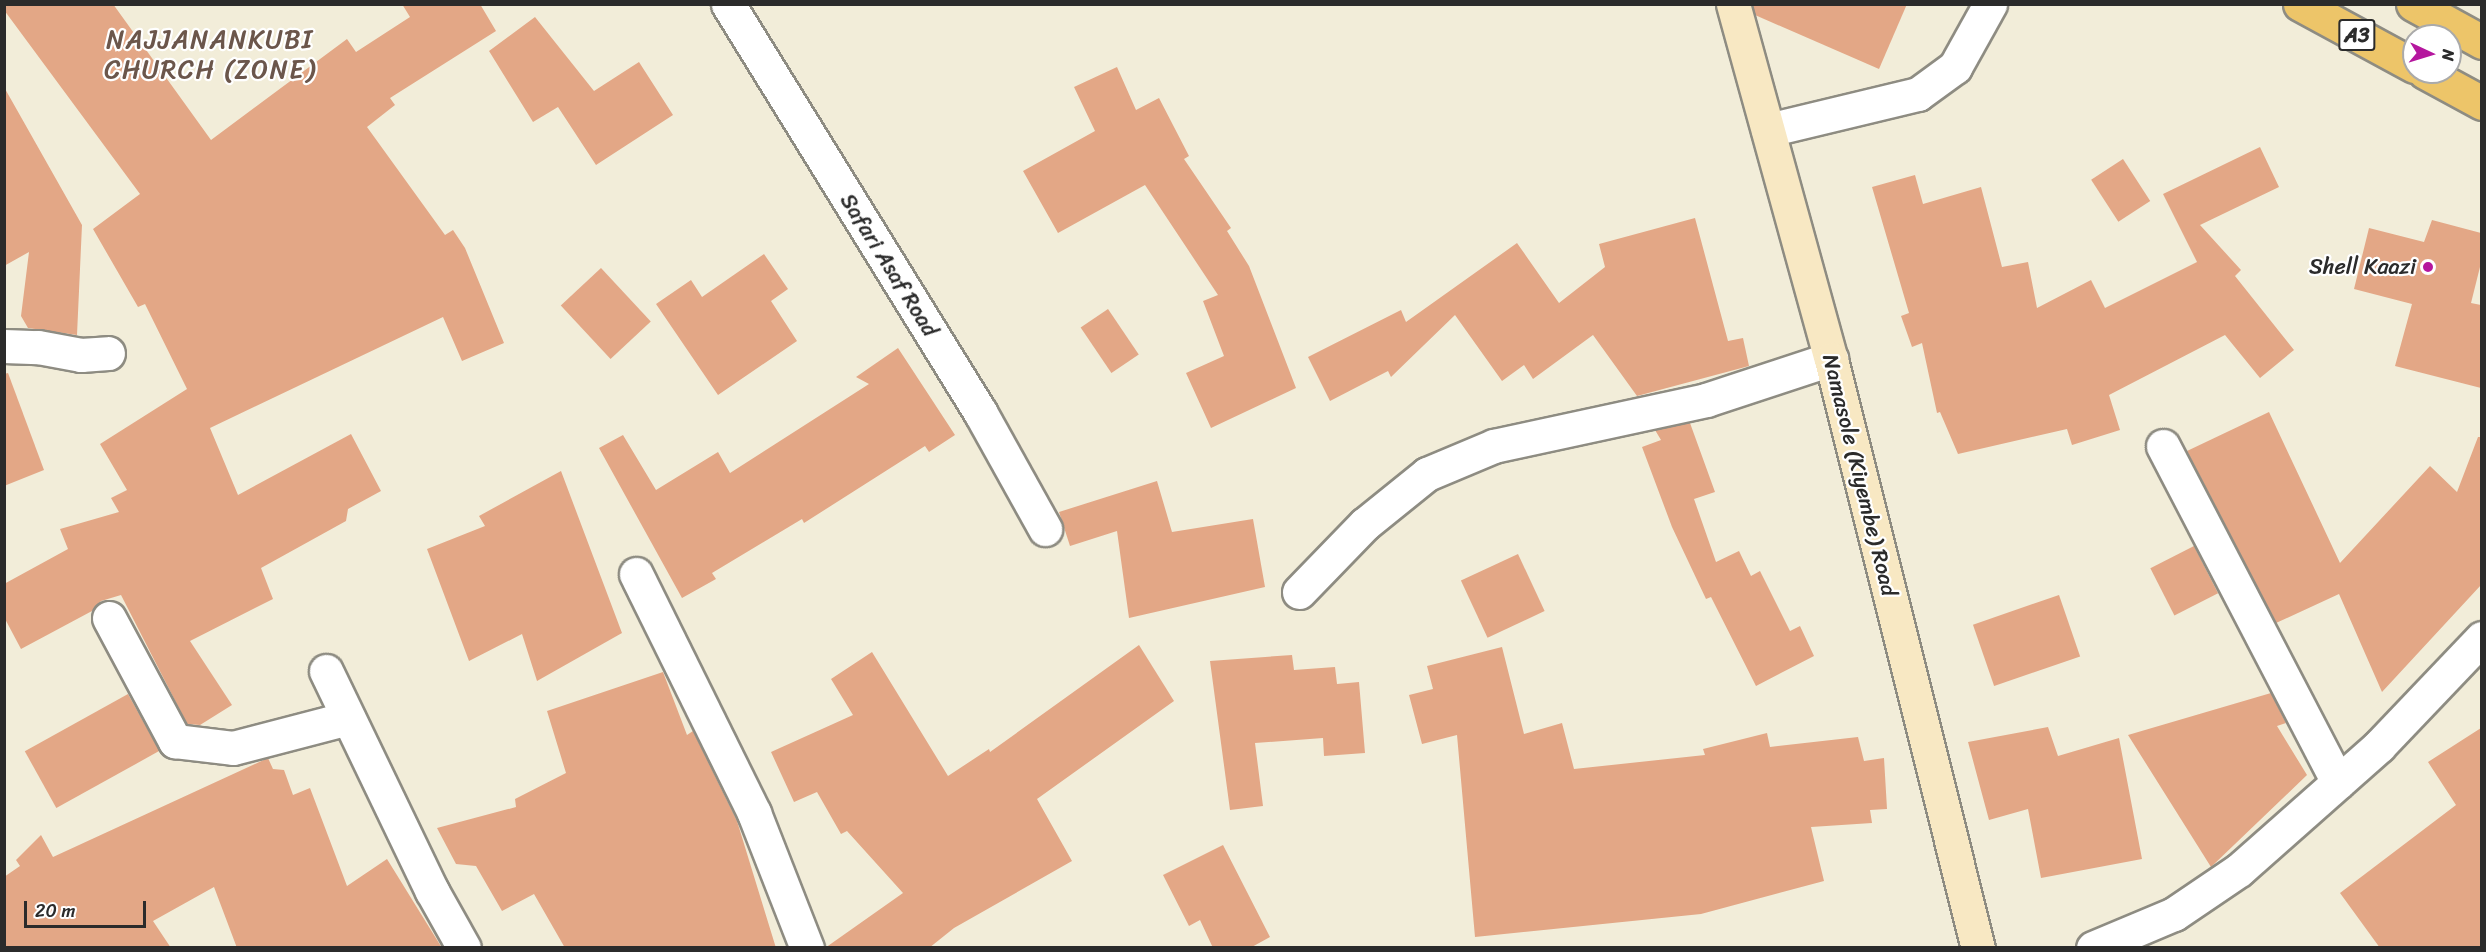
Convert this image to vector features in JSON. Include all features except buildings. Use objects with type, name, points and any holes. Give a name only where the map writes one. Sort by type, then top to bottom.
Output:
[{"type":"main road","name":"Namasole (Kiyembe) Road","points":[[1733,4],[1831,359],[1978,948]]},
{"type":"main road","name":"A3","points":[[2300,4],[2402,59]]},
{"type":"main road","points":[[2413,4],[2481,42]]},
{"type":"main road","points":[[2447,84],[2481,103]]},
{"type":"street","name":"Safari Asaf Road","points":[[728,4],[980,412],[1045,529]]},
{"type":"street","points":[[1768,130],[1918,94],[1955,67],[1990,4]]},
{"type":"street","points":[[4,346],[38,346],[81,355],[108,354]]},
{"type":"street","points":[[1299,592],[1365,524],[1427,474],[1494,446],[1706,400],[1831,359]]},
{"type":"street","points":[[2163,446],[2338,782]]},
{"type":"street","points":[[636,574],[754,813],[807,948]]},
{"type":"street","points":[[109,618],[175,741],[233,748],[348,718]]},
{"type":"street","points":[[2093,948],[2164,919],[2214,890],[2379,746],[2481,638]]},
{"type":"street","points":[[326,671],[432,891],[464,948]]},
{"type":"place","name":"Shell Kaazi","points":[[2428,267]]},
{"type":"district","name":"NAJJANANKUBI CHURCH (ZONE)","points":[[210,55]]}]
